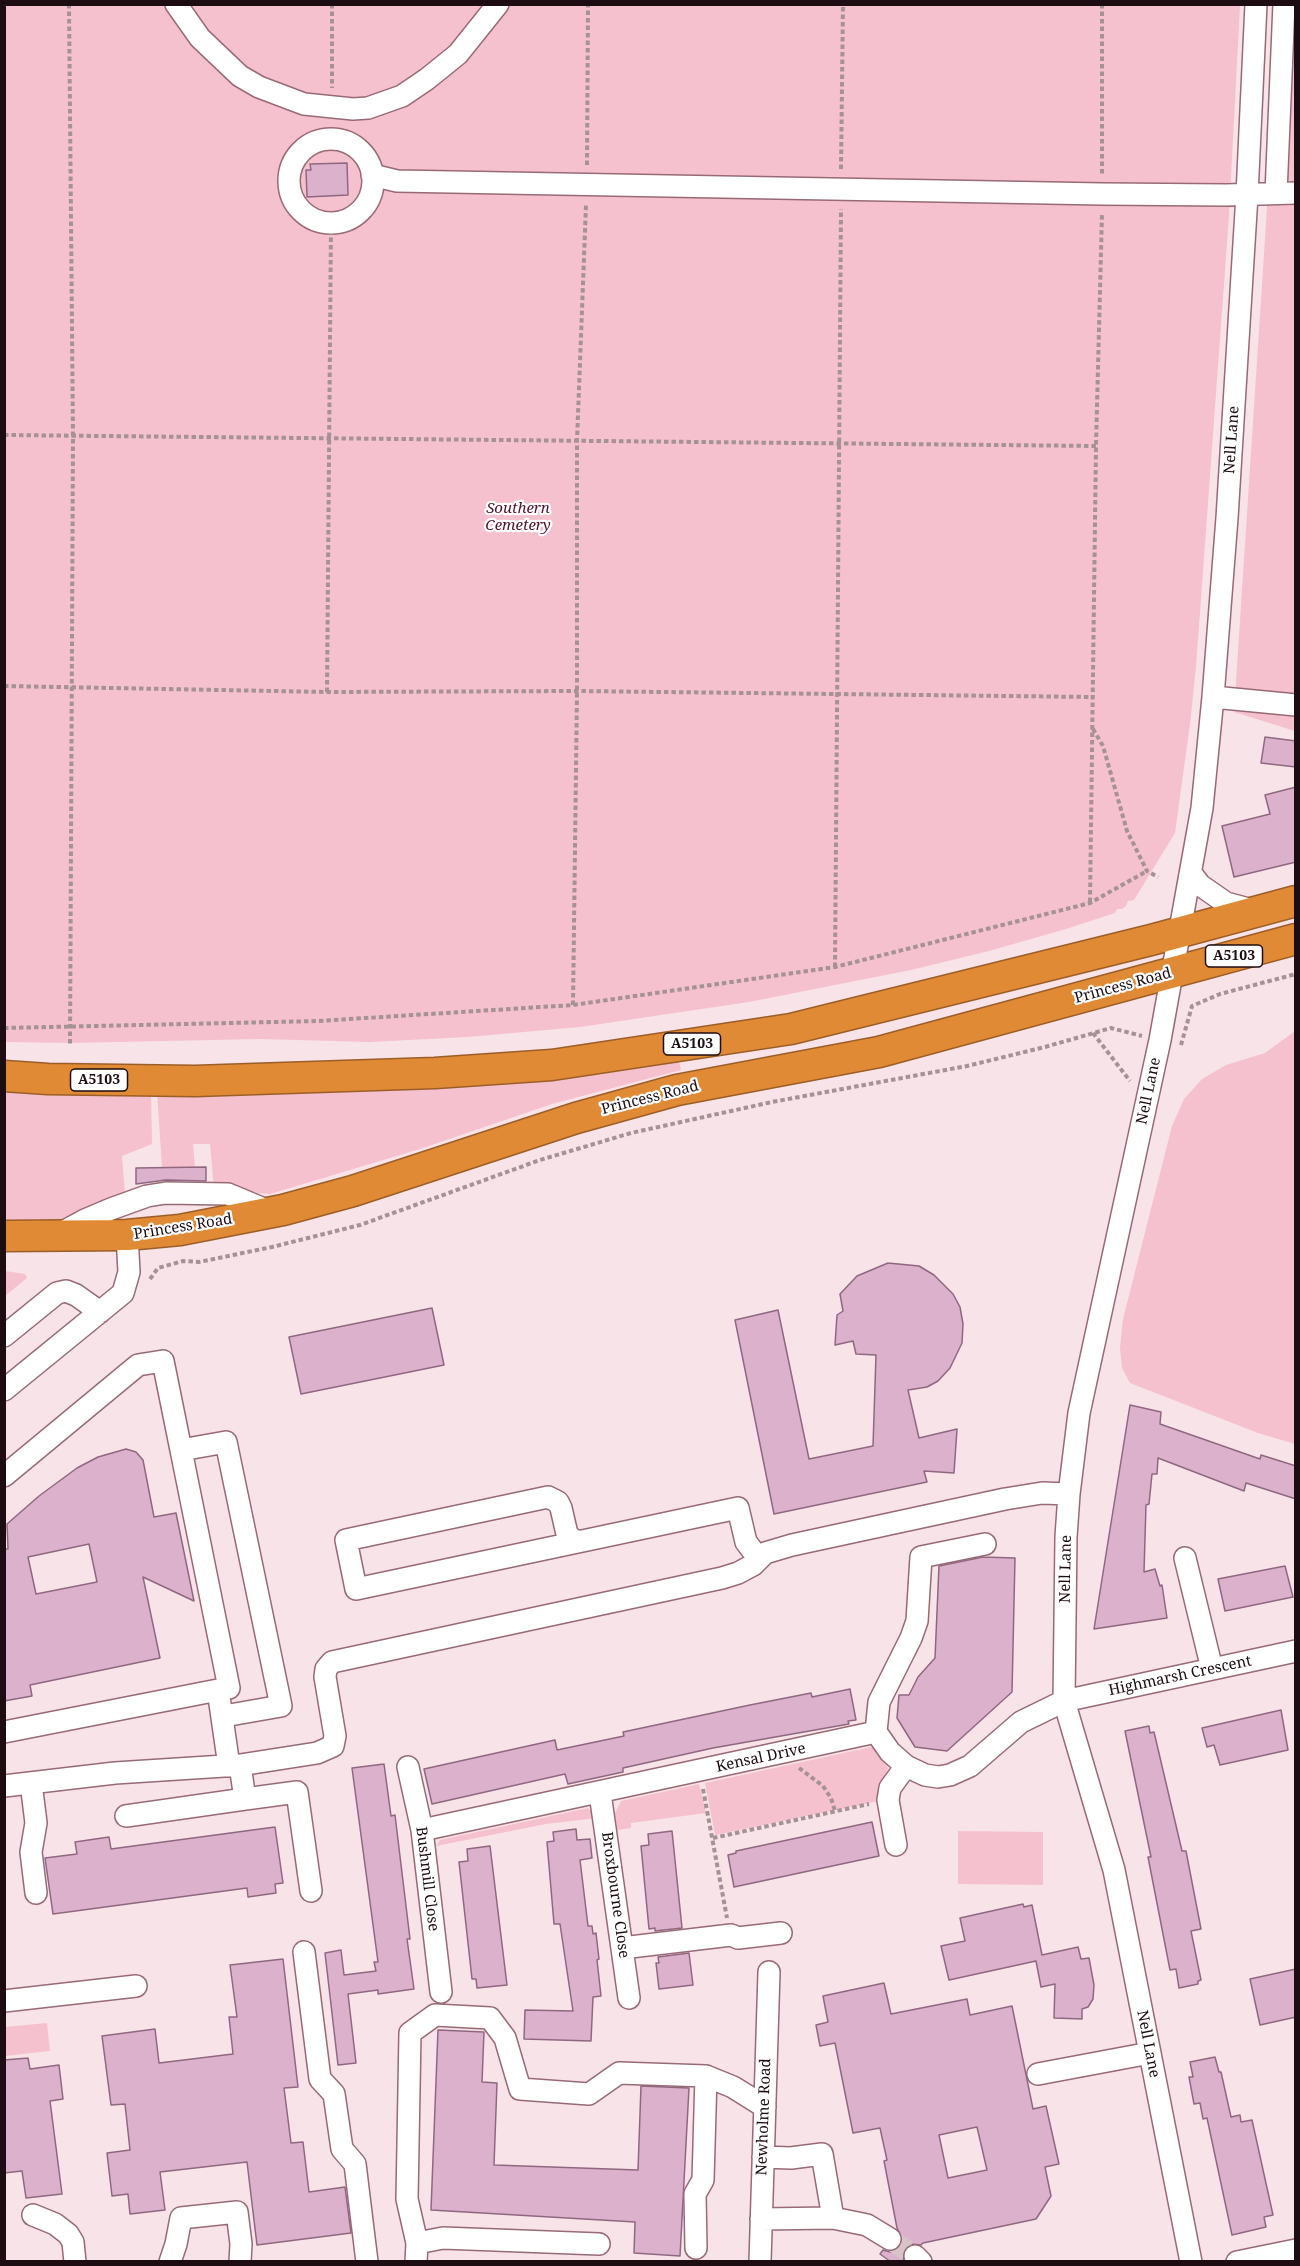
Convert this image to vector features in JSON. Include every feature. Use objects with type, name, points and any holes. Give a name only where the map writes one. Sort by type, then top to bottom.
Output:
[{"type":"highway","name":"A5103","points":[[4,1076],[48,1079],[195,1081],[308,1078],[552,1065],[791,1029],[1179,933],[1296,901]]},
{"type":"highway","name":"Princess Road","points":[[4,1236],[127,1236],[180,1230],[271,1212],[353,1191],[576,1118],[676,1090],[879,1052],[1296,939]]},
{"type":"street","points":[[176,4],[200,38],[240,76],[281,96],[304,104],[334,108],[368,108],[402,96],[458,54],[498,4]]},
{"type":"street","name":"Nell Lane","points":[[1191,2262],[1114,1870],[1064,1701],[1069,1494],[1079,1413],[1123,1217],[1173,972],[1202,808],[1213,697],[1247,195],[1256,4]]},
{"type":"street","points":[[372,175],[397,181],[1102,194],[1286,193],[1284,4]]},
{"type":"street","points":[[315,142],[334,108]]},
{"type":"street","points":[[334,108],[353,145]]},
{"type":"street","points":[[328,139],[340,140],[353,145],[369,163],[372,189],[367,203],[357,214],[345,221],[331,223],[316,220],[304,213],[294,202],[289,189],[289,174],[294,160],[303,149],[315,142],[328,139]]},
{"type":"street","points":[[1213,697],[1296,705]]},
{"type":"street","points":[[1191,873],[1200,885],[1226,903],[1257,911]]},
{"type":"street","points":[[56,1236],[111,1209],[147,1196],[166,1193],[228,1194],[271,1212]]},
{"type":"street","points":[[4,1390],[123,1293],[128,1282],[127,1236]]},
{"type":"street","points":[[4,1336],[57,1293],[66,1291],[76,1295],[100,1312]]},
{"type":"street","points":[[4,1476],[138,1365],[163,1361],[229,1688],[4,1732]]},
{"type":"street","points":[[181,1450],[226,1442],[281,1706],[224,1716]]},
{"type":"street","points":[[4,1786],[115,1773],[235,1765],[317,1753],[333,1746],[334,1725],[326,1677],[326,1669],[332,1662],[722,1578],[753,1565],[765,1553],[792,1545],[1005,1499],[1041,1493],[1069,1494]]},
{"type":"street","points":[[579,1541],[569,1537],[558,1502],[548,1497],[346,1540],[356,1589],[738,1508],[746,1542],[759,1559]]},
{"type":"street","points":[[985,1544],[921,1557],[917,1621],[879,1702],[876,1732],[890,1752],[906,1766],[925,1775],[938,1777],[961,1771],[970,1766],[1022,1722],[1064,1701]]},
{"type":"street","points":[[1185,1558],[1212,1669]]},
{"type":"street","name":"Highmarsh Crescent","points":[[1064,1701],[1296,1651]]},
{"type":"street","points":[[218,1690],[245,1799]]},
{"type":"street","name":"Kensal Drive","points":[[422,1830],[876,1732]]},
{"type":"street","points":[[896,1845],[888,1800],[890,1788],[906,1766]]},
{"type":"street","name":"Bushmill Close","points":[[408,1767],[422,1830],[441,1992]]},
{"type":"street","points":[[31,1783],[36,1823],[31,1851],[36,1893]]},
{"type":"street","points":[[126,1816],[297,1792],[311,1891]]},
{"type":"street","name":"Broxbourne Close","points":[[600,1793],[629,1998]]},
{"type":"street","points":[[622,1948],[731,1935],[738,1938],[781,1933]]},
{"type":"street","points":[[304,1952],[320,2079],[334,2094],[342,2149],[355,2164],[367,2262]]},
{"type":"street","name":"Newholme Road","points":[[760,2262],[769,1972]]},
{"type":"street","points":[[4,2001],[136,1986]]},
{"type":"street","points":[[599,2244],[443,2238],[417,2252],[407,2199],[410,2033],[435,2015],[490,2018],[506,2038],[520,2090],[589,2094],[619,2073],[706,2076],[733,2087],[765,2107]]},
{"type":"street","points":[[1038,2074],[1150,2053]]},
{"type":"street","points":[[696,2248],[695,2193],[703,2180],[706,2076]]},
{"type":"street","points":[[763,2157],[791,2158],[822,2154],[833,2218]]},
{"type":"street","points":[[170,2262],[181,2218],[237,2211],[241,2244],[240,2262]]},
{"type":"street","points":[[33,2215],[55,2224],[68,2234],[73,2242],[75,2262]]},
{"type":"street","points":[[761,2219],[833,2218],[867,2225],[890,2239]]},
{"type":"street","points":[[1237,2262],[1296,2250]]},
{"type":"path","points":[[69,4],[73,437],[70,1046]]},
{"type":"path","points":[[332,4],[334,108]]},
{"type":"path","points":[[573,1005],[577,441],[587,183],[588,4]]},
{"type":"path","points":[[835,967],[843,4]]},
{"type":"path","points":[[1090,903],[1102,194],[1102,4]]},
{"type":"path","points":[[327,692],[331,223]]},
{"type":"path","points":[[4,435],[1096,446]]},
{"type":"path","points":[[4,686],[327,692],[577,691],[837,696],[1093,697]]},
{"type":"path","points":[[1093,729],[1103,746],[1127,831],[1147,871],[1158,877]]},
{"type":"path","points":[[4,1028],[318,1021],[573,1005],[835,967],[1090,903],[1147,871]]},
{"type":"path","points":[[1182,1045],[1192,1006],[1220,994],[1296,974]]},
{"type":"path","points":[[146,1283],[158,1268],[183,1261],[199,1262],[272,1247],[360,1225],[540,1160],[631,1133],[772,1102],[968,1066],[1111,1028]]},
{"type":"path","points":[[1093,1033],[1130,1081]]},
{"type":"path","points":[[794,1750],[798,1767],[828,1792],[835,1811]]},
{"type":"path","points":[[699,1771],[731,1935]]},
{"type":"path","points":[[713,1838],[888,1800]]},
{"type":"green space","name":"Southern Cemetery","points":[[5,5],[1240,5],[1229,216],[1190,724],[1175,833],[1134,900],[1128,901],[1126,906],[1117,909],[1115,913],[1066,929],[911,970],[749,1002],[580,1027],[468,1037],[369,1042],[260,1039],[5,1042]]},
{"type":"green space","points":[[1278,5],[1295,5],[1295,731],[1234,712]]},
{"type":"green space","points":[[1295,1031],[1295,1444],[1258,1433],[1130,1383],[1122,1368],[1120,1348],[1123,1319],[1172,1126],[1184,1099],[1202,1079],[1226,1065],[1265,1053]]},
{"type":"green space","points":[[678,1057],[681,1070],[552,1104],[420,1149],[270,1194],[214,1189],[210,1144],[193,1144],[195,1167],[162,1167],[157,1092]]},
{"type":"green space","points":[[5,1091],[151,1092],[152,1144],[122,1156],[125,1195],[59,1222],[5,1222]]},
{"type":"green space","points":[[5,1271],[25,1274],[27,1278],[5,1296]]},
{"type":"green space","points":[[871,1747],[877,1749],[884,1757],[888,1768],[879,1801],[715,1835],[705,1783]]},
{"type":"green space","points":[[699,1784],[706,1813],[631,1823],[631,1828],[617,1830],[615,1813],[621,1801]]},
{"type":"green space","points":[[588,1808],[597,1818],[546,1824],[436,1846],[440,1840]]},
{"type":"green space","points":[[958,1831],[1043,1832],[1043,1885],[958,1884]]},
{"type":"green space","points":[[47,2023],[50,2051],[5,2056],[5,2027]]},
{"type":"building","points":[[347,163],[348,195],[307,197],[306,170],[311,170],[310,164]]},
{"type":"building","points":[[1265,737],[1296,741],[1296,767],[1261,763]]},
{"type":"building","points":[[1296,787],[1296,862],[1234,877],[1222,826],[1270,814],[1265,795]]},
{"type":"building","points":[[206,1167],[206,1181],[166,1180],[136,1184],[136,1168]]},
{"type":"building","points":[[888,1263],[919,1266],[934,1275],[953,1294],[960,1307],[963,1324],[962,1343],[950,1368],[938,1381],[927,1387],[908,1390],[919,1438],[957,1429],[954,1473],[924,1471],[927,1482],[774,1514],[735,1320],[778,1310],[809,1459],[873,1446],[876,1355],[856,1354],[853,1341],[835,1345],[837,1315],[843,1311],[840,1294],[857,1276]]},
{"type":"building","points":[[432,1308],[444,1365],[301,1394],[289,1337]]},
{"type":"building","points":[[1130,1405],[1161,1412],[1160,1424],[1260,1459],[1261,1455],[1296,1466],[1296,1499],[1246,1483],[1244,1491],[1158,1458],[1157,1474],[1152,1474],[1149,1504],[1146,1505],[1144,1572],[1155,1569],[1160,1586],[1162,1585],[1167,1618],[1094,1629]]},
{"type":"building","points":[[126,1449],[136,1452],[143,1460],[154,1517],[176,1513],[194,1601],[143,1577],[160,1658],[30,1685],[32,1696],[4,1701],[4,1549],[8,1549],[7,1524],[39,1496],[77,1468],[98,1457]],"holes":[[[89,1544],[97,1582],[36,1594],[28,1557]]]},
{"type":"building","points":[[983,1557],[1015,1558],[1012,1692],[947,1751],[915,1747],[897,1718],[899,1695],[909,1695],[918,1677],[935,1658],[939,1566]]},
{"type":"building","points":[[1285,1566],[1293,1597],[1225,1611],[1218,1579]]},
{"type":"building","points":[[850,1689],[856,1720],[848,1721],[849,1724],[713,1748],[623,1768],[623,1772],[568,1784],[565,1774],[432,1804],[424,1769],[555,1740],[557,1750],[624,1736],[623,1732],[750,1705],[811,1693],[812,1697]]},
{"type":"building","points":[[1281,1710],[1288,1750],[1220,1765],[1214,1745],[1207,1747],[1202,1728]]},
{"type":"building","points":[[1149,1726],[1150,1733],[1154,1732],[1182,1851],[1186,1851],[1201,1929],[1191,1931],[1201,1980],[1198,1984],[1179,1988],[1176,1969],[1170,1970],[1148,1857],[1151,1857],[1125,1731]]},
{"type":"building","points":[[384,1764],[391,1816],[395,1815],[414,1989],[378,1994],[378,1990],[348,1994],[356,2063],[338,2065],[325,1953],[341,1950],[344,1975],[376,1971],[374,1962],[378,1962],[352,1768]]},
{"type":"building","points":[[872,1822],[879,1856],[734,1887],[728,1855],[736,1851]]},
{"type":"building","points":[[275,1827],[283,1883],[275,1884],[276,1893],[248,1897],[247,1888],[53,1914],[45,1858],[77,1854],[75,1842],[109,1837],[111,1849]]},
{"type":"building","points":[[576,1829],[577,1840],[590,1839],[592,1858],[580,1860],[588,1926],[592,1926],[593,1934],[596,1933],[599,1959],[597,1960],[601,1996],[593,1997],[591,2041],[524,2039],[525,2010],[573,2011],[560,1924],[554,1924],[547,1842],[554,1841],[553,1832]]},
{"type":"building","points":[[672,1831],[682,1928],[655,1931],[655,1928],[649,1929],[641,1846],[649,1845],[648,1834]]},
{"type":"building","points":[[490,1846],[507,1985],[477,1988],[476,1979],[472,1979],[459,1862],[468,1861],[467,1849]]},
{"type":"building","points":[[1023,1904],[1024,1907],[1032,1905],[1042,1955],[1078,1947],[1081,1959],[1089,1958],[1094,1985],[1093,1999],[1088,2007],[1082,2009],[1082,2019],[1054,2018],[1055,1984],[1041,1987],[1036,1961],[949,1980],[941,1946],[965,1941],[960,1918]]},
{"type":"building","points":[[689,1953],[693,1985],[659,1989],[656,1963],[659,1963],[658,1957]]},
{"type":"building","points":[[283,1959],[298,2087],[284,2088],[291,2143],[303,2142],[309,2192],[345,2187],[351,2233],[257,2245],[247,2162],[160,2172],[165,2210],[130,2214],[128,2194],[112,2196],[107,2153],[130,2150],[125,2104],[111,2105],[102,2036],[155,2029],[159,2063],[233,2054],[229,2017],[237,2017],[230,1965]]},
{"type":"building","points":[[1296,1969],[1296,2017],[1260,2025],[1250,1979]]},
{"type":"building","points":[[884,1983],[891,2014],[967,1999],[970,2015],[1012,2006],[1033,2109],[1046,2106],[1059,2164],[1045,2167],[1051,2196],[1036,2219],[921,2245],[911,2244],[903,2252],[904,2262],[891,2262],[880,2254],[883,2250],[890,2252],[897,2250],[903,2239],[897,2228],[880,2128],[853,2133],[835,2043],[820,2046],[816,2025],[828,2022],[823,1996]],"holes":[[[977,2127],[987,2170],[948,2178],[939,2135]]]},
{"type":"building","points":[[438,2030],[484,2032],[482,2082],[497,2083],[494,2165],[638,2170],[641,2086],[689,2088],[680,2256],[634,2253],[635,2222],[431,2210]]},
{"type":"building","points":[[1215,2057],[1219,2072],[1221,2072],[1231,2117],[1240,2115],[1241,2122],[1252,2120],[1273,2215],[1264,2217],[1266,2227],[1232,2235],[1207,2118],[1203,2119],[1200,2103],[1194,2104],[1189,2077],[1193,2077],[1190,2062]]},
{"type":"building","points":[[28,2058],[30,2069],[59,2065],[63,2099],[50,2101],[62,2194],[26,2198],[22,2171],[4,2173],[4,2060]]},
{"type":"tunnel","points":[[890,2239],[915,2256]]}]
